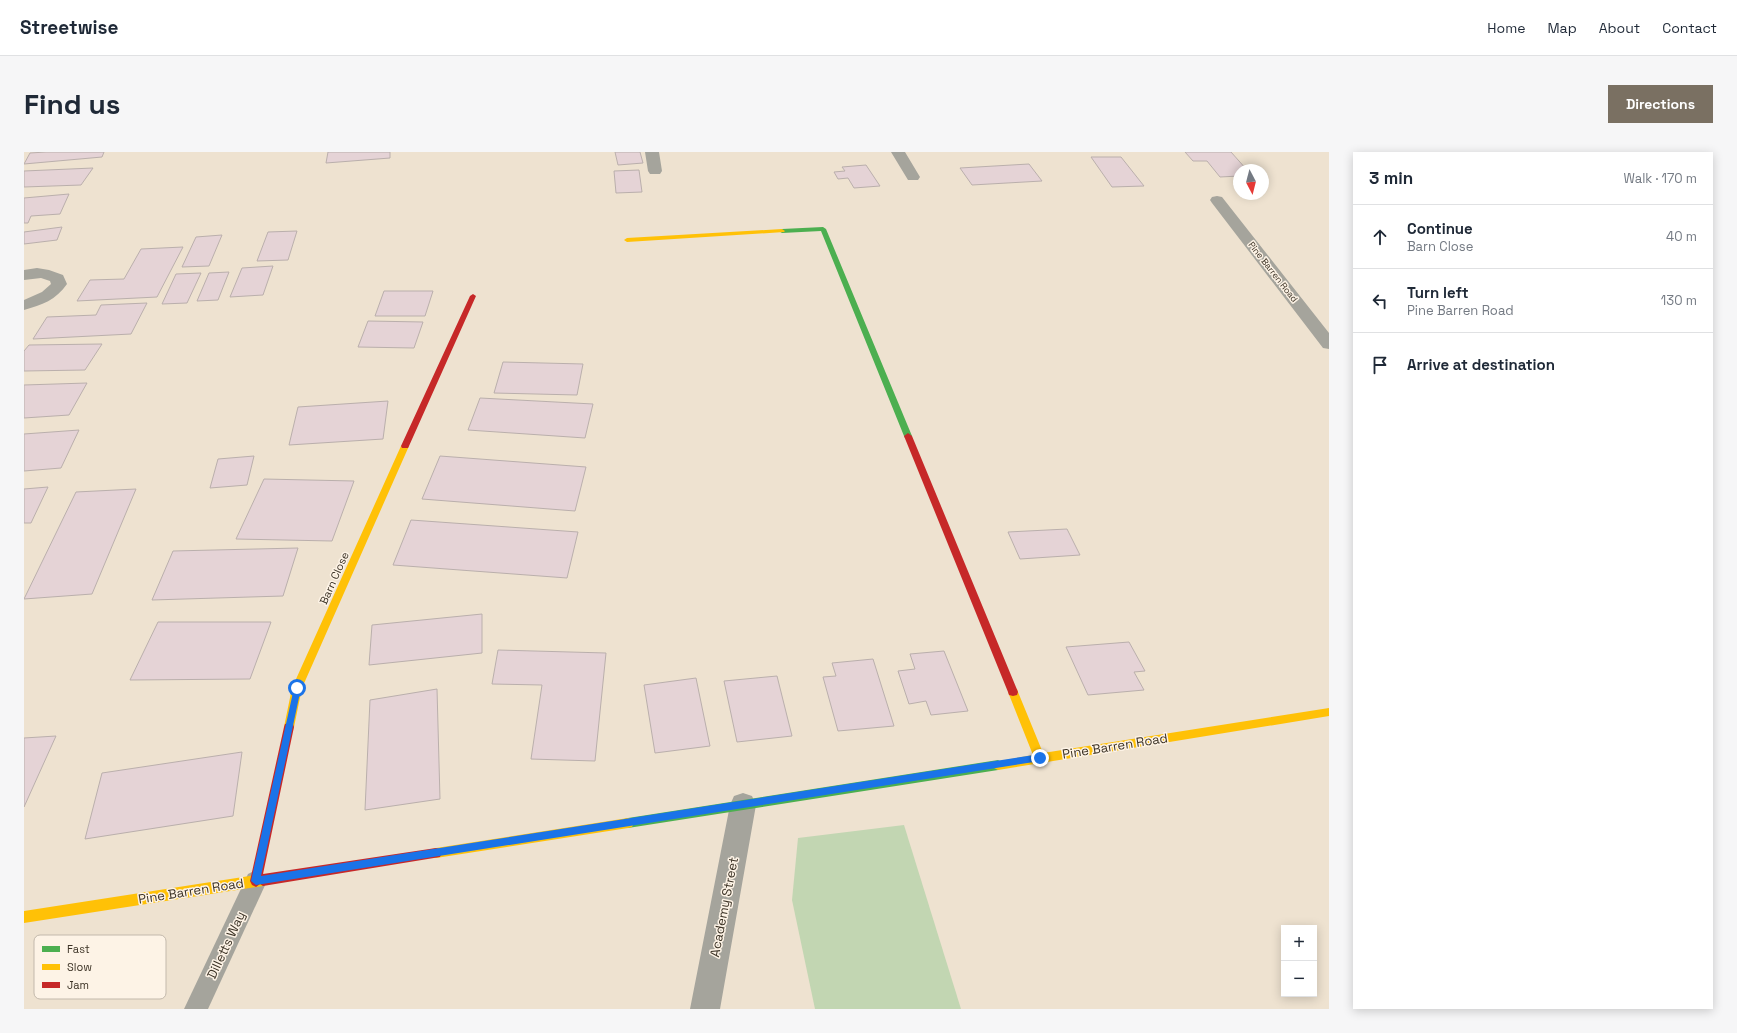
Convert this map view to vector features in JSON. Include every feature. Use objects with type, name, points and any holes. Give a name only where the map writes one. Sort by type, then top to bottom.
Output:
[{"type":"street","points":[[652,152],[655,171]]},
{"type":"street","points":[[898,152],[913,178]]},
{"type":"street","name":"Pine Barren Road","points":[[1217,200],[1329,344]]},
{"type":"street","points":[[627,240],[823,229],[1040,758]]},
{"type":"street","points":[[24,275],[40,273],[50,274],[57,278],[59,284],[48,297],[24,305]]},
{"type":"street","name":"Barn Close","points":[[256,881],[297,688],[473,296]]},
{"type":"street","name":"Pine Barren Road","points":[[24,917],[1329,712]]},
{"type":"street","name":"Academy Street","points":[[705,1009],[743,805]]},
{"type":"lane","name":"Dilletts Way","points":[[196,1009],[256,881]]},
{"type":"green space","points":[[904,825],[961,1009],[815,1009],[792,900],[798,838]]},
{"type":"building","points":[[104,152],[102,157],[24,164],[30,153]]},
{"type":"building","points":[[328,152],[390,152],[390,158],[326,163]]},
{"type":"building","points":[[615,152],[640,152],[643,163],[618,165]]},
{"type":"building","points":[[1185,152],[1231,152],[1242,164],[1233,164],[1233,176],[1220,177],[1207,161],[1193,161]]},
{"type":"building","points":[[1091,157],[1121,157],[1144,186],[1112,187]]},
{"type":"building","points":[[1029,164],[1042,181],[972,185],[960,168]]},
{"type":"building","points":[[866,165],[880,186],[854,188],[848,178],[838,179],[834,172],[845,171],[842,167]]},
{"type":"building","points":[[93,168],[81,185],[24,187],[24,171]]},
{"type":"building","points":[[639,170],[642,192],[616,193],[614,171]]},
{"type":"building","points":[[69,194],[60,214],[31,216],[28,223],[24,223],[24,198]]},
{"type":"building","points":[[62,227],[57,240],[24,244],[24,232]]},
{"type":"building","points":[[297,231],[288,260],[257,261],[268,232]]},
{"type":"building","points":[[222,235],[209,266],[182,267],[196,237]]},
{"type":"building","points":[[183,247],[157,297],[77,301],[90,280],[124,279],[141,249]]},
{"type":"building","points":[[273,266],[263,295],[230,297],[242,268]]},
{"type":"building","points":[[229,272],[218,300],[197,301],[209,273]]},
{"type":"building","points":[[201,273],[187,303],[162,304],[176,274]]},
{"type":"building","points":[[384,291],[433,291],[425,316],[375,316]]},
{"type":"building","points":[[147,303],[131,334],[33,339],[47,317],[96,315],[101,305]]},
{"type":"building","points":[[368,321],[423,322],[414,348],[358,347]]},
{"type":"building","points":[[102,344],[85,370],[24,371],[24,351],[29,345]]},
{"type":"building","points":[[503,362],[583,364],[577,395],[494,393]]},
{"type":"building","points":[[87,383],[69,415],[24,418],[24,385]]},
{"type":"building","points":[[480,398],[593,404],[585,438],[468,430]]},
{"type":"building","points":[[388,401],[383,439],[289,445],[298,407]]},
{"type":"building","points":[[79,430],[61,468],[24,471],[24,434]]},
{"type":"building","points":[[254,456],[247,485],[210,488],[218,459]]},
{"type":"building","points":[[440,456],[586,467],[575,511],[422,499]]},
{"type":"building","points":[[264,479],[354,481],[332,541],[236,539]]},
{"type":"building","points":[[48,487],[31,523],[24,523],[24,489]]},
{"type":"building","points":[[136,489],[92,594],[24,599],[76,492]]},
{"type":"building","points":[[411,520],[578,532],[567,578],[393,565]]},
{"type":"building","points":[[1067,529],[1080,555],[1020,559],[1008,532]]},
{"type":"building","points":[[298,548],[283,596],[152,600],[173,551]]},
{"type":"building","points":[[482,614],[482,653],[369,665],[372,625]]},
{"type":"building","points":[[158,622],[271,622],[250,679],[130,680]]},
{"type":"building","points":[[1129,642],[1145,671],[1134,672],[1144,690],[1088,695],[1066,647]]},
{"type":"building","points":[[498,650],[606,653],[595,761],[531,759],[542,685],[492,684]]},
{"type":"building","points":[[944,651],[968,711],[931,715],[926,701],[909,704],[898,671],[915,669],[910,654]]},
{"type":"building","points":[[873,659],[894,726],[838,731],[823,677],[836,676],[832,663]]},
{"type":"building","points":[[777,676],[792,736],[737,742],[724,681]]},
{"type":"building","points":[[696,678],[710,746],[655,753],[644,685]]},
{"type":"building","points":[[437,689],[440,799],[365,810],[370,700]]},
{"type":"building","points":[[56,736],[24,807],[24,738]]},
{"type":"building","points":[[242,752],[233,816],[85,839],[102,773]]},
{"type":"traffic: fast","points":[[782,231],[823,229],[908,436]]},
{"type":"traffic: fast","points":[[628,823],[998,765]]},
{"type":"traffic: slow","points":[[627,240],[782,231]]},
{"type":"traffic: slow","points":[[289,727],[297,688],[405,446]]},
{"type":"traffic: slow","points":[[1013,692],[1040,758]]},
{"type":"traffic: slow","points":[[998,765],[1329,712]]},
{"type":"traffic: slow","points":[[436,853],[628,823]]},
{"type":"traffic: slow","points":[[24,917],[263,880]]},
{"type":"traffic: jam","points":[[405,446],[473,296]]},
{"type":"traffic: jam","points":[[908,436],[1013,692]]},
{"type":"traffic: jam","points":[[256,881],[289,727]]},
{"type":"traffic: jam","points":[[263,880],[436,853]]},
{"type":"route","points":[[297,688],[256,881],[1040,758]]}]
